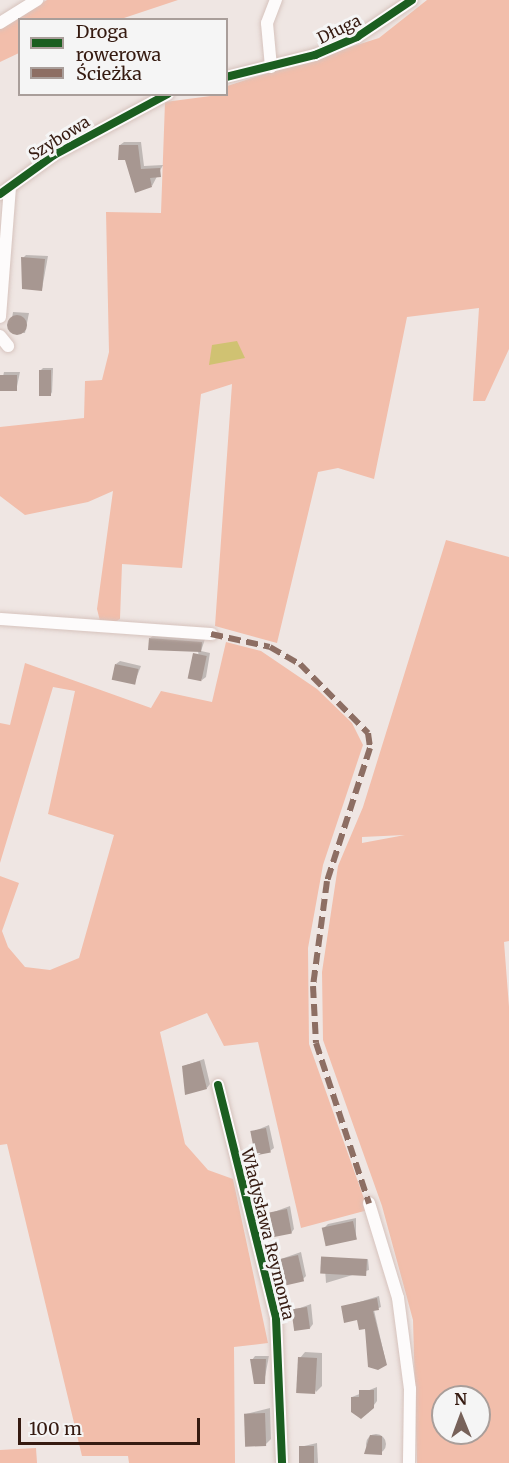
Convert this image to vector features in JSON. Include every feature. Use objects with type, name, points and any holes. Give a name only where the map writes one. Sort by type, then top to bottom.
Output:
[{"type":"street","points":[[0,23],[37,0]]},
{"type":"street","points":[[228,77],[271,67],[267,23],[276,0]]},
{"type":"street","name":"Długa","points":[[271,67],[357,37],[412,0]]},
{"type":"street","name":"Szybowa","points":[[5,190],[54,155],[164,96]]},
{"type":"street","points":[[0,316],[5,190]]},
{"type":"street","points":[[0,336],[8,346]]},
{"type":"street","points":[[0,619],[211,634]]},
{"type":"street","name":"Władysława Reymonta","points":[[218,1085],[276,1318],[282,1463]]},
{"type":"street","points":[[369,1203],[398,1298],[410,1389],[410,1459]]},
{"type":"shaded area","points":[[47,0],[178,0],[124,18],[18,18],[18,53],[0,62],[0,26]]},
{"type":"shaded area","points":[[427,0],[509,0],[509,349],[485,401],[473,401],[479,308],[407,317],[374,479],[338,468],[318,472],[277,643],[215,626],[232,384],[201,394],[182,568],[122,564],[120,619],[102,629],[97,609],[113,491],[88,502],[25,515],[0,496],[0,427],[84,418],[85,381],[102,380],[109,352],[106,212],[161,213],[165,102],[228,96],[228,86],[379,38]]},
{"type":"shaded area","points":[[237,341],[245,358],[209,365],[212,345]]},
{"type":"shaded area","points":[[446,540],[509,557],[509,941],[504,942],[509,1007],[509,1463],[417,1463],[413,1320],[382,1206],[323,1040],[322,972],[338,866],[363,807]],"holes":[[[405,835],[362,843],[362,837]]]},
{"type":"shaded area","points":[[226,642],[261,651],[317,689],[352,723],[363,745],[323,865],[308,948],[309,1044],[368,1210],[301,1228],[258,1042],[224,1046],[207,1013],[160,1032],[185,1144],[208,1170],[233,1179],[268,1343],[234,1347],[235,1463],[129,1463],[128,1456],[82,1456],[7,1144],[0,1145],[0,876],[19,883],[2,931],[8,947],[25,967],[50,970],[79,958],[114,835],[48,814],[75,691],[53,687],[0,863],[0,723],[10,725],[25,663],[151,708],[161,691],[212,702]]},
{"type":"shaded area","points":[[36,1448],[37,1463],[0,1463],[0,1450]]},
{"type":"building","points":[[119,145],[138,145],[141,169],[160,168],[161,177],[150,178],[152,187],[135,193],[125,160],[118,160]]},
{"type":"building","points":[[21,257],[45,259],[42,291],[22,289]]},
{"type":"building","points":[[13,315],[21,315],[27,321],[27,329],[21,335],[13,335],[7,329],[7,321]]},
{"type":"building","points":[[39,370],[51,370],[51,396],[39,396]]},
{"type":"building","points":[[0,375],[17,375],[17,391],[0,391]]},
{"type":"building","points":[[149,638],[202,642],[201,652],[148,650]]},
{"type":"building","points":[[193,653],[207,656],[201,681],[188,678]]},
{"type":"building","points":[[115,664],[138,669],[135,685],[112,680]]},
{"type":"building","points":[[200,1061],[207,1089],[185,1095],[182,1066]]},
{"type":"building","points":[[266,1128],[271,1153],[255,1156],[250,1131]]},
{"type":"building","points":[[287,1209],[292,1234],[274,1237],[269,1212]]},
{"type":"building","points":[[353,1221],[357,1240],[326,1246],[322,1228]]},
{"type":"building","points":[[298,1255],[304,1281],[287,1285],[280,1259]]},
{"type":"building","points":[[321,1257],[367,1259],[366,1276],[320,1274]]},
{"type":"building","points":[[377,1298],[379,1310],[373,1311],[387,1365],[378,1370],[368,1367],[365,1329],[359,1330],[357,1320],[344,1323],[341,1306]]},
{"type":"building","points":[[307,1307],[310,1329],[294,1331],[291,1309]]},
{"type":"building","points":[[298,1357],[317,1358],[315,1394],[296,1393]]},
{"type":"building","points":[[250,1359],[266,1359],[265,1384],[254,1384]]},
{"type":"building","points":[[359,1390],[374,1390],[374,1408],[361,1419],[351,1412],[351,1397],[359,1397]]},
{"type":"building","points":[[265,1413],[266,1446],[245,1447],[244,1414]]},
{"type":"building","points":[[370,1435],[382,1436],[382,1455],[364,1454]]},
{"type":"building","points":[[299,1446],[314,1446],[314,1463],[299,1463]]},
{"type":"marked path","points":[[211,634],[270,647],[300,664],[368,733],[370,748],[327,881],[313,986],[316,1043],[369,1203]]},
{"type":"cycle path","points":[[228,77],[315,55],[357,37],[412,0]]},
{"type":"cycle path","points":[[0,194],[54,155],[164,96]]},
{"type":"cycle path","points":[[218,1085],[276,1318],[282,1463]]}]
